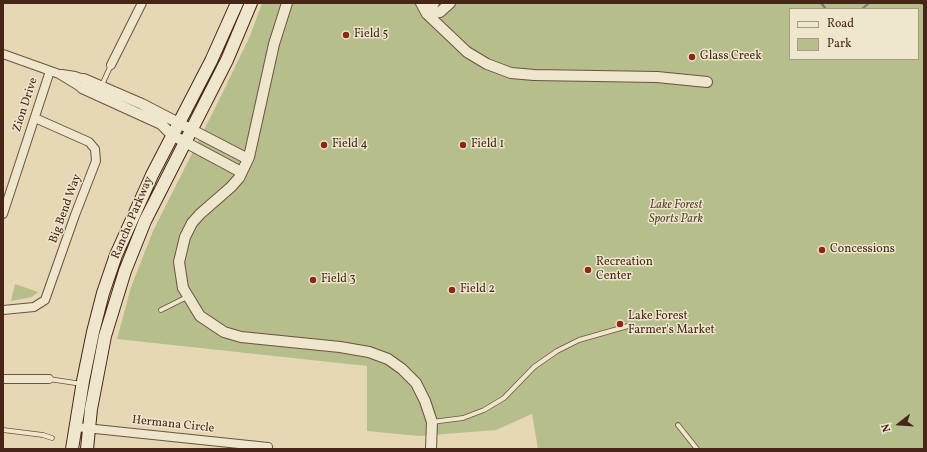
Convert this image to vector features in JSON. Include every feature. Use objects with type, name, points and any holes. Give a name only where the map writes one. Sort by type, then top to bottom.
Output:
[{"type":"main road","name":"Rancho Parkway","points":[[72,449],[82,384],[103,293],[116,255],[152,175],[211,61],[237,3]]},
{"type":"main road","name":"Rancho Parkway","points":[[87,449],[96,380],[105,336],[125,271],[145,221],[228,60],[251,3]]},
{"type":"street","points":[[111,65],[142,3]]},
{"type":"street","points":[[286,3],[274,44],[248,160],[231,187],[192,223],[185,237],[181,250],[179,269],[181,281],[187,297],[200,316],[224,332],[241,337],[340,347],[369,352],[388,359],[402,369],[416,383],[425,401],[432,422],[431,449]]},
{"type":"street","points":[[421,3],[427,14],[467,52],[487,64],[511,73],[534,75],[657,77],[707,82]]},
{"type":"street","points":[[427,14],[434,3]]},
{"type":"street","points":[[427,14],[440,12],[450,3]]},
{"type":"street","points":[[3,54],[142,104],[248,160]]},
{"type":"street","name":"Zion Drive","points":[[3,214],[50,71]]},
{"type":"street","points":[[100,90],[162,124],[172,135],[241,172]]},
{"type":"street","name":"Big Bend Way","points":[[3,310],[34,307],[45,300],[75,214],[96,161],[95,149],[89,142],[35,118]]},
{"type":"street","points":[[3,379],[49,379]]},
{"type":"street","name":"Hermana Circle","points":[[76,427],[268,447]]},
{"type":"lane","points":[[100,90],[111,65]]},
{"type":"lane","points":[[161,310],[187,297]]},
{"type":"lane","points":[[432,422],[463,418],[484,410],[504,398],[534,367],[557,351],[579,340],[628,326]]},
{"type":"lane","points":[[49,379],[82,384]]},
{"type":"lane","points":[[678,425],[698,449]]},
{"type":"lane","points":[[3,430],[43,434],[52,438]]},
{"type":"green space","name":"Lake Forest Sports Park","points":[[262,3],[924,3],[924,449],[538,449],[532,414],[496,430],[419,436],[367,431],[367,366],[117,339],[131,287],[153,231],[250,36]]},
{"type":"green space","points":[[15,284],[38,292],[32,297],[11,301]]},
{"type":"waterway","name":"Glass Creek","points":[[821,3],[825,8]]},
{"type":"waterway","name":"Glass Creek","points":[[863,8],[869,3]]},
{"type":"waterway","name":"Glass Creek","points":[[919,3],[924,4]]},
{"type":"place","name":"Field 5","points":[[346,35]]},
{"type":"place","name":"Glass Creek","points":[[692,57]]},
{"type":"place","name":"Field 4","points":[[324,145]]},
{"type":"place","name":"Field 1","points":[[463,145]]},
{"type":"place","name":"Concessions","points":[[822,250]]},
{"type":"place","name":"Recreation Center","points":[[588,270]]},
{"type":"place","name":"Field 3","points":[[313,280]]},
{"type":"place","name":"Field 2","points":[[452,290]]},
{"type":"place","name":"Lake Forest Farmer's Market","points":[[620,324]]}]
